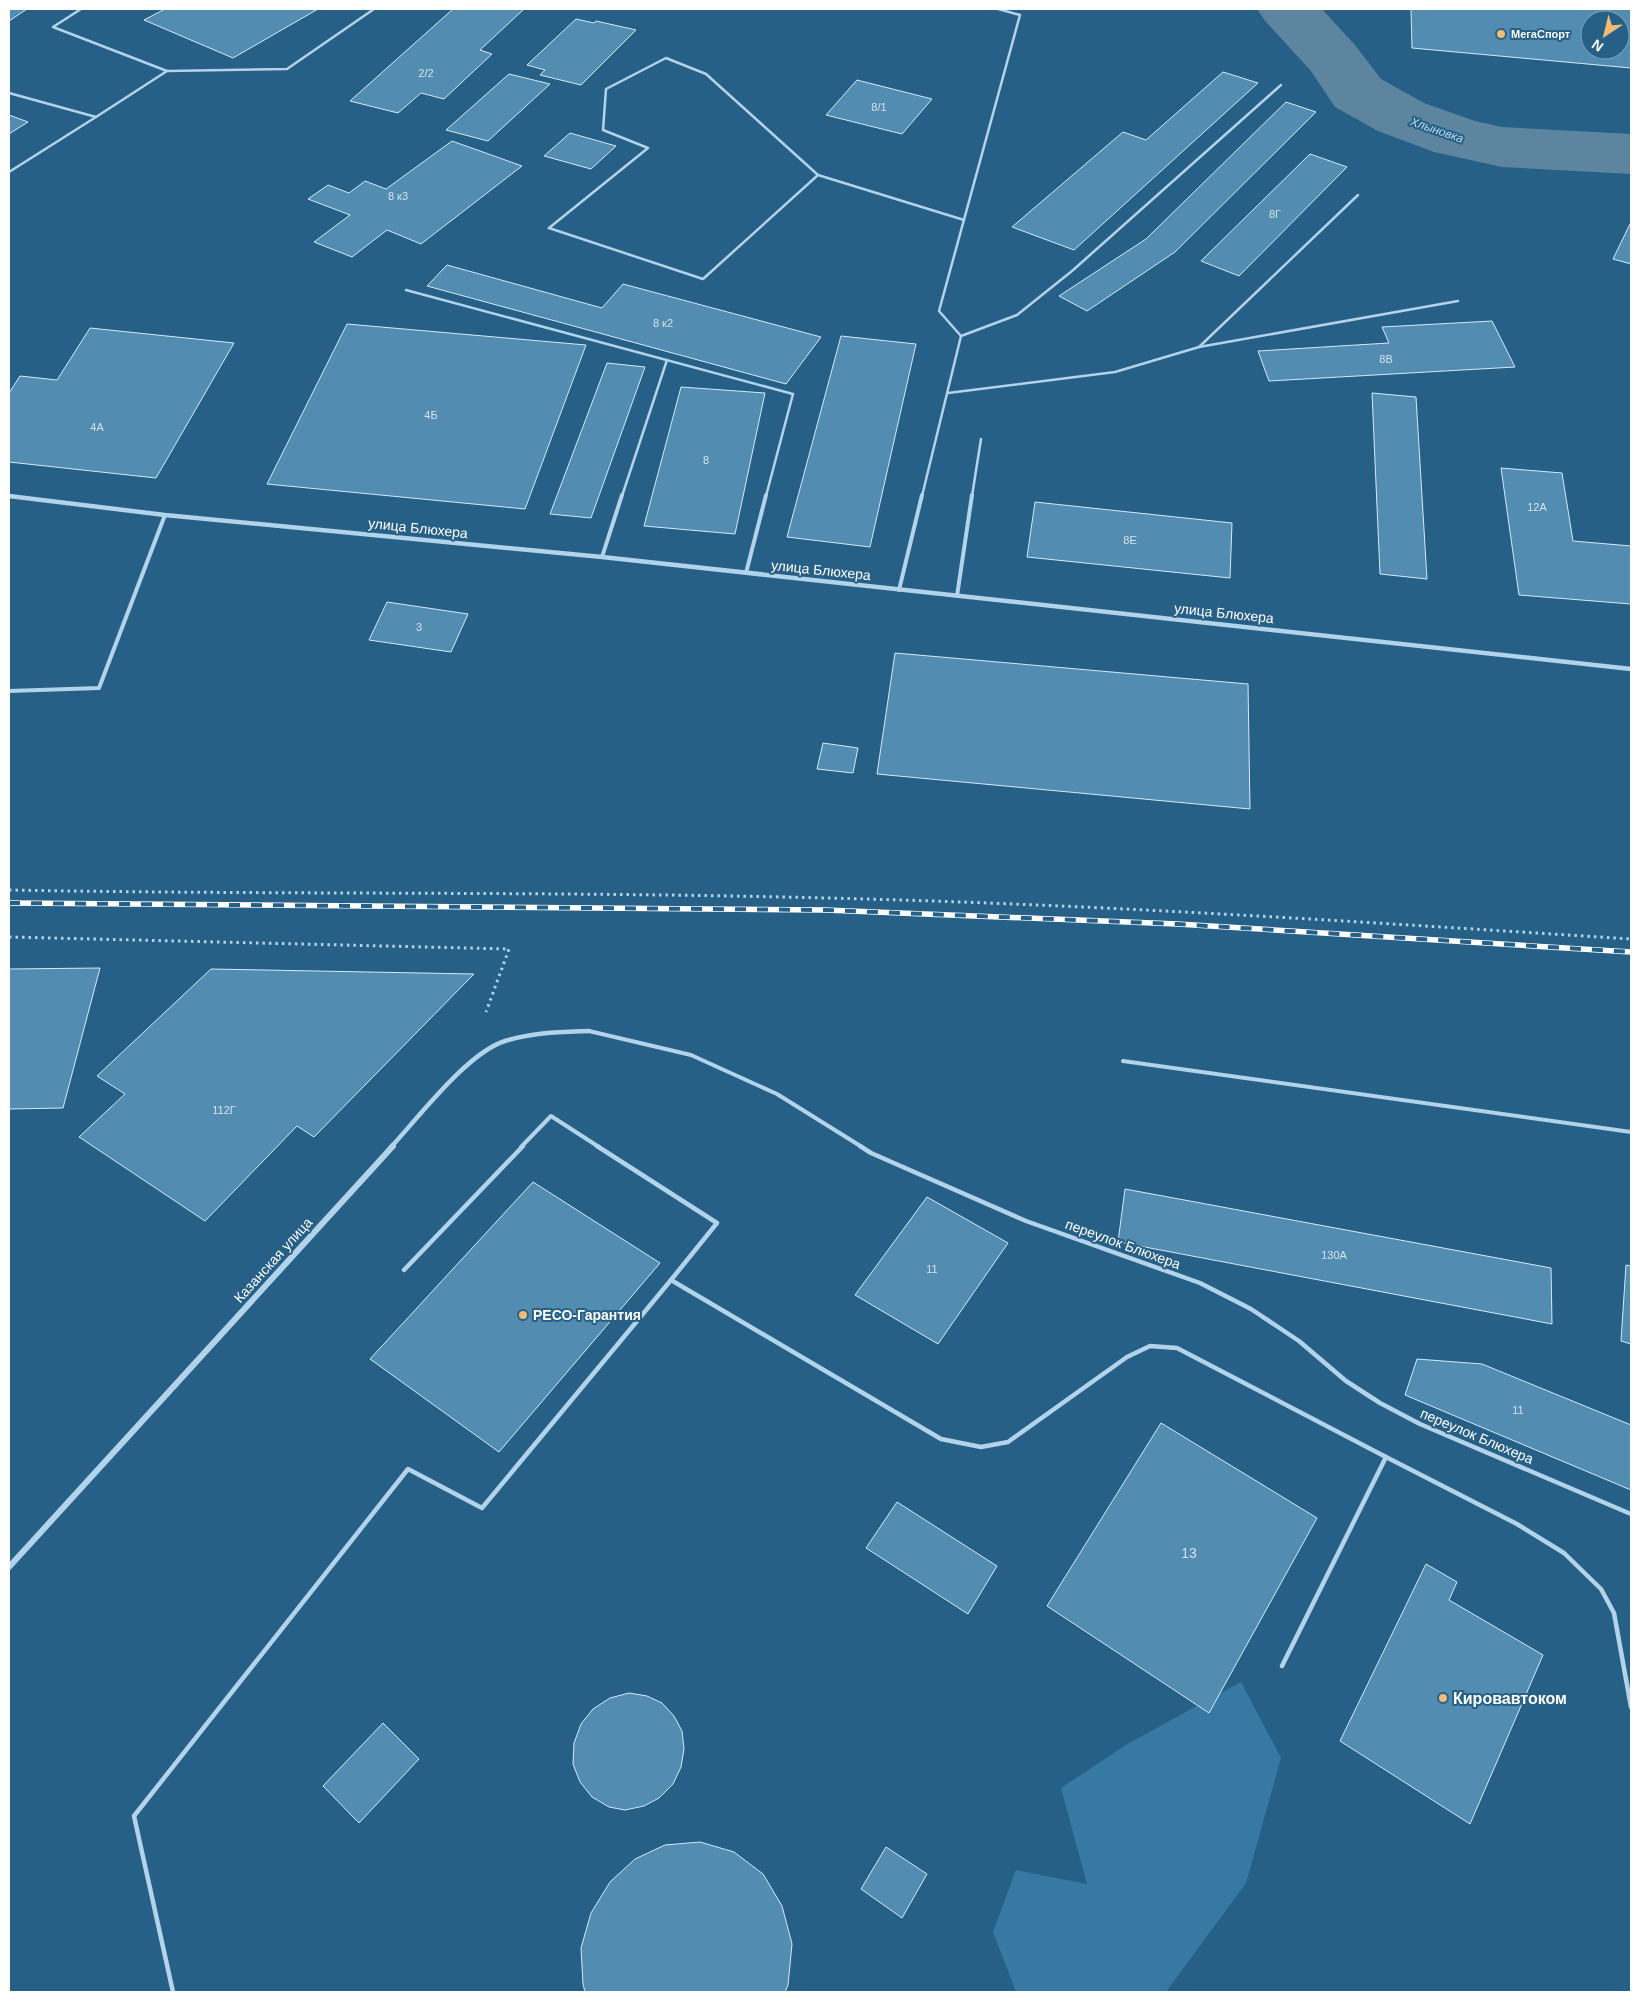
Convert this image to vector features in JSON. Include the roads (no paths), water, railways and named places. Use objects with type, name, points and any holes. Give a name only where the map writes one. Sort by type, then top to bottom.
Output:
[{"type":"street","name":"улица Блюхера","points":[[9,496],[165,515],[602,557],[1631,669]]},
{"type":"street","name":"Казанская улица","points":[[9,1567],[467,1064],[504,1040],[545,1032],[589,1031]]},
{"type":"lane","points":[[81,9],[53,27],[167,71],[288,69],[374,9]]},
{"type":"lane","points":[[962,336],[939,311],[1020,15],[998,9]]},
{"type":"lane","points":[[818,175],[703,279],[549,228],[648,148],[603,130],[606,89],[666,58],[706,74],[818,175],[964,220]]},
{"type":"lane","points":[[9,172],[167,71]]},
{"type":"lane","points":[[962,336],[1018,316],[1072,272],[1281,85]]},
{"type":"lane","points":[[9,93],[96,117]]},
{"type":"lane","points":[[1199,347],[1358,195]]},
{"type":"lane","points":[[406,290],[793,394],[746,573]]},
{"type":"lane","points":[[948,393],[1115,372],[1199,347],[1458,301]]},
{"type":"lane","points":[[899,590],[962,336]]},
{"type":"lane","points":[[602,557],[667,360]]},
{"type":"lane","points":[[956,596],[981,439]]},
{"type":"lane","points":[[9,691],[99,688],[165,515]]},
{"type":"lane","name":"переулок Блюхера","points":[[589,1031],[690,1055],[777,1094],[871,1153],[1026,1222],[1200,1283],[1251,1309],[1299,1341],[1346,1381],[1380,1403],[1420,1424],[1631,1514]]},
{"type":"lane","points":[[1122,1061],[1631,1132]]},
{"type":"lane","points":[[173,1992],[134,1816],[408,1469],[482,1508],[717,1223],[550,1116],[404,1270]]},
{"type":"lane","points":[[671,1280],[940,1439],[981,1448],[1008,1442],[1127,1357],[1150,1346],[1177,1348],[1532,1534],[1564,1553],[1601,1589],[1614,1613],[1631,1707]]},
{"type":"lane","points":[[1282,1666],[1386,1457]]},
{"type":"waterway","name":"Хлыновка","points":[[1288,9],[1333,58],[1358,93],[1401,117],[1458,138],[1502,147],[1631,154]]},
{"type":"railway","points":[[9,903],[825,910],[1177,924],[1631,952]]},
{"type":"place","name":"МегаСпорт","points":[[1501,34]]},
{"type":"place","name":"РЕСО-Гарантия","points":[[523,1315]]},
{"type":"place","name":"Кировавтоком","points":[[1443,1698]]}]
